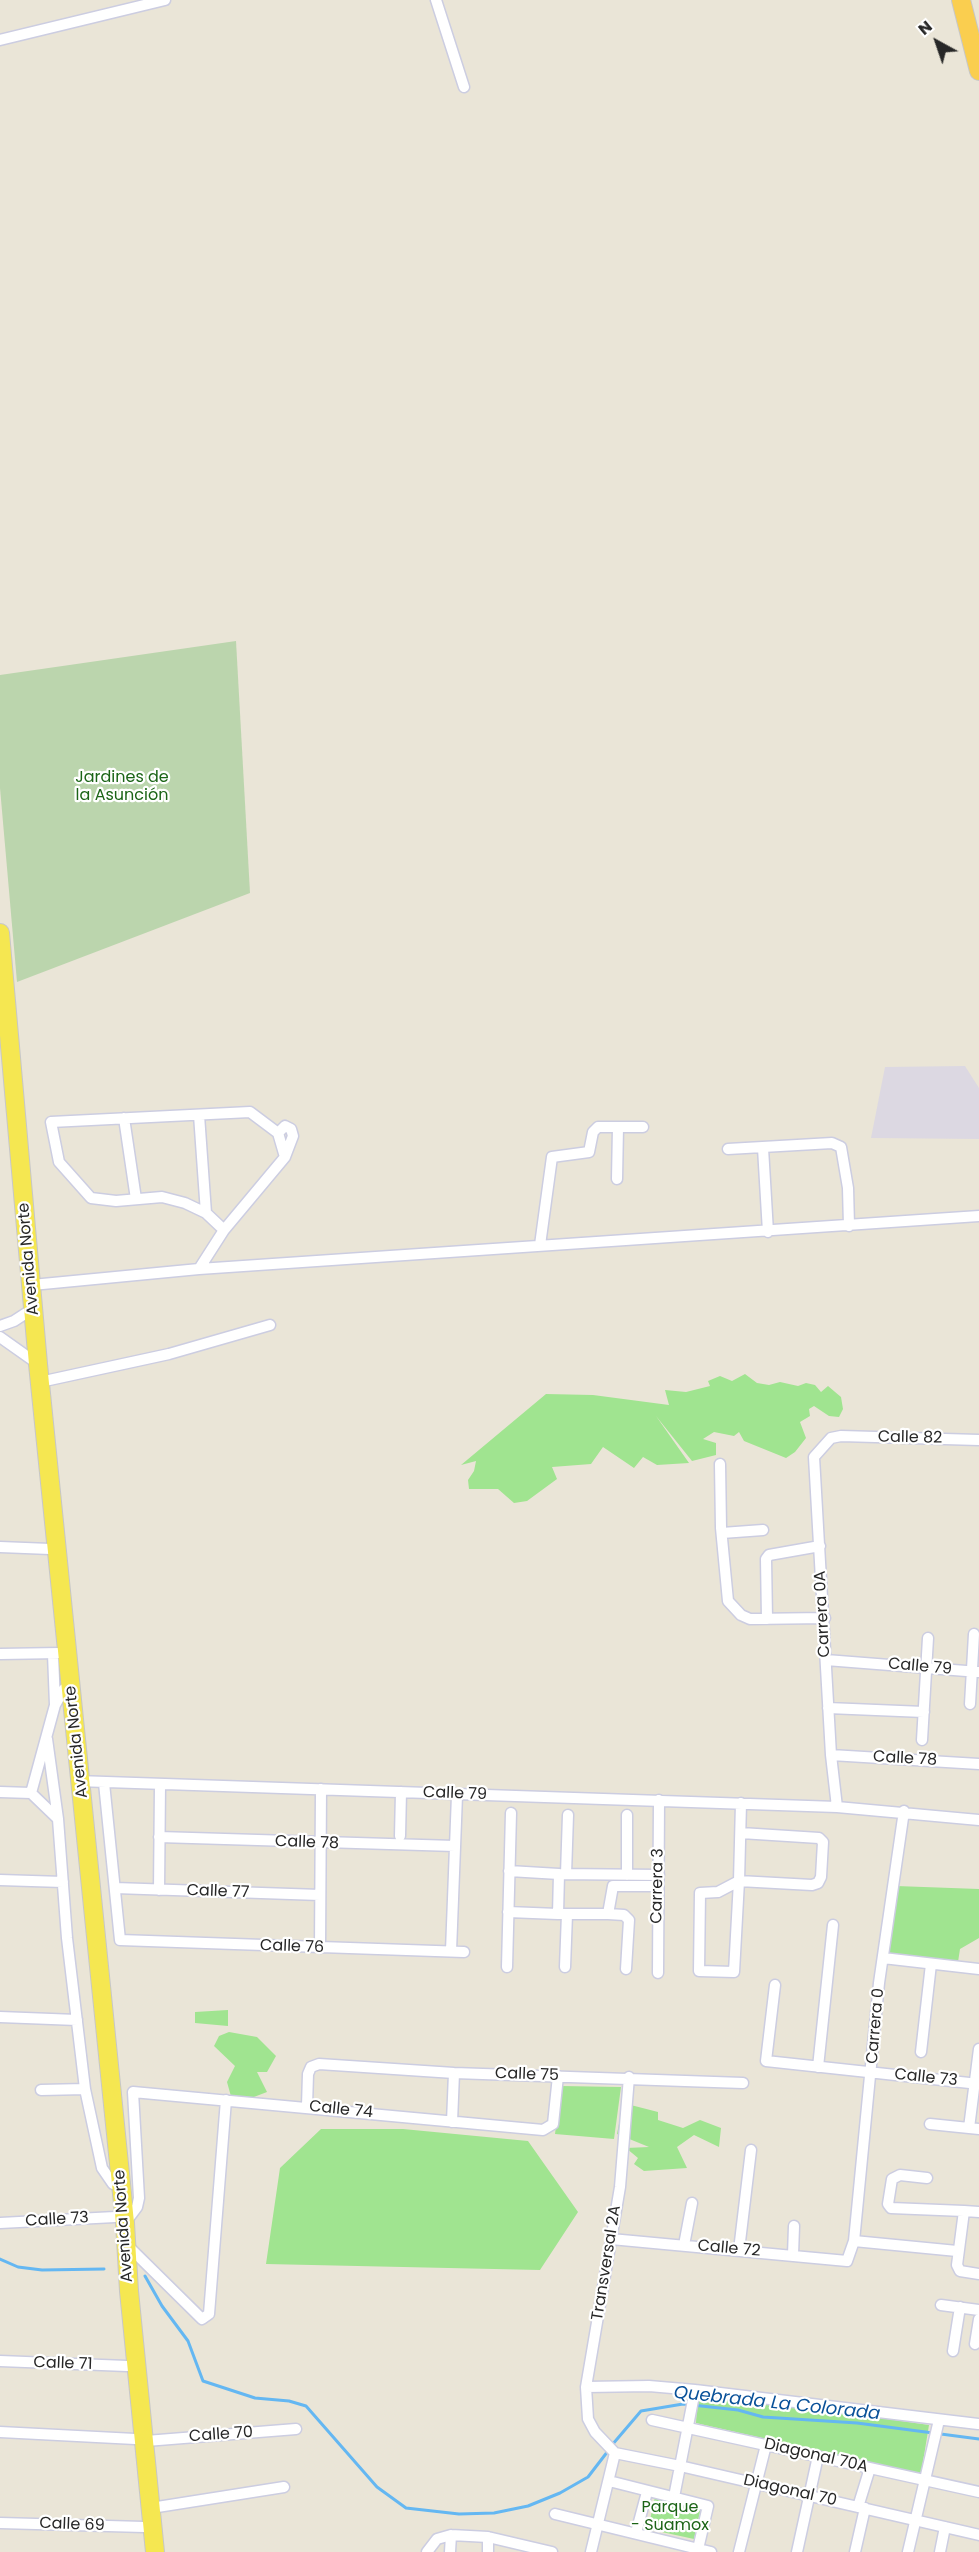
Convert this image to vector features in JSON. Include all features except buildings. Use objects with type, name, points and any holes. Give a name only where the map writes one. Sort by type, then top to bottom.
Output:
[{"type":"highway","points":[[961,0],[979,71]]},
{"type":"main road","name":"Avenida Norte","points":[[0,933],[32,1286],[31,1310]]},
{"type":"main road","name":"Avenida Norte","points":[[0,1011],[31,1310],[57,1654],[77,1781],[113,2184],[127,2245],[141,2440],[146,2552]]},
{"type":"main road","name":"Avenida Norte","points":[[36,1367],[120,2220],[127,2366],[152,2508],[155,2552]]},
{"type":"street","points":[[0,40],[165,0]]},
{"type":"street","points":[[436,0],[464,87]]},
{"type":"street","points":[[199,1269],[224,1230],[285,1157],[278,1133],[250,1112],[51,1122],[59,1162],[91,1198],[116,1201],[162,1197],[185,1203],[206,1213],[224,1230]]},
{"type":"street","points":[[199,1115],[206,1213]]},
{"type":"street","points":[[124,1118],[136,1199]]},
{"type":"street","points":[[618,1127],[618,1179]]},
{"type":"street","points":[[540,1245],[552,1157],[586,1153],[592,1148],[593,1132],[596,1128],[643,1127]]},
{"type":"street","points":[[728,1149],[763,1149],[832,1143],[841,1147],[848,1188],[849,1226]]},
{"type":"street","points":[[763,1149],[768,1232]]},
{"type":"street","points":[[32,1286],[199,1269],[979,1216]]},
{"type":"street","points":[[0,1326],[31,1310]]},
{"type":"street","points":[[0,1337],[36,1367],[168,1354],[270,1325]]},
{"type":"street","name":"Calle 82","points":[[841,1436],[979,1440]]},
{"type":"street","name":"Carrera 0A","points":[[837,1807],[831,1755],[825,1618],[814,1457],[831,1438],[841,1436]]},
{"type":"street","points":[[720,1464],[722,1533],[728,1601],[741,1615],[750,1619],[825,1618]]},
{"type":"street","points":[[722,1533],[763,1530]]},
{"type":"street","points":[[767,1619],[766,1559],[769,1555],[820,1546]]},
{"type":"street","points":[[0,1547],[50,1549]]},
{"type":"street","points":[[970,1704],[975,1672],[974,1634]]},
{"type":"street","points":[[922,1740],[927,1638]]},
{"type":"street","points":[[0,1654],[57,1654],[55,1705],[32,1794]]},
{"type":"street","name":"Calle 79","points":[[826,1660],[975,1672]]},
{"type":"street","points":[[55,1705],[64,1689]]},
{"type":"street","points":[[828,1708],[924,1712]]},
{"type":"street","points":[[47,1739],[58,1819],[67,1938],[85,2089],[102,2168],[113,2184]]},
{"type":"street","name":"Calle 78","points":[[831,1755],[979,1764]]},
{"type":"street","name":"Calle 79","points":[[77,1781],[837,1807]]},
{"type":"street","points":[[104,1783],[115,1888]]},
{"type":"street","points":[[159,1890],[160,1785]]},
{"type":"street","points":[[320,1948],[321,1789]]},
{"type":"street","points":[[0,1792],[32,1794],[58,1819]]},
{"type":"street","points":[[400,1836],[401,1792]]},
{"type":"street","points":[[451,1951],[457,1795]]},
{"type":"street","name":"Carrera 3","points":[[657,1973],[659,1800]]},
{"type":"street","points":[[741,1803],[741,1833],[739,1881],[734,1972],[699,1971],[700,1893],[718,1892],[739,1881],[812,1885],[818,1883],[821,1877],[823,1842],[819,1838],[741,1833]]},
{"type":"street","points":[[837,1807],[904,1811],[979,1820]]},
{"type":"street","name":"Carrera 0","points":[[847,2261],[854,2241],[883,1958],[904,1811]]},
{"type":"street","points":[[507,1966],[511,1813]]},
{"type":"street","points":[[565,1967],[562,1874],[568,1815]]},
{"type":"street","points":[[627,1815],[627,1875]]},
{"type":"street","name":"Calle 78","points":[[159,1837],[321,1844],[455,1846]]},
{"type":"street","points":[[509,1871],[627,1875],[659,1880]]},
{"type":"street","points":[[0,1880],[63,1882]]},
{"type":"street","points":[[608,1914],[613,1886],[659,1880]]},
{"type":"street","name":"Calle 77","points":[[115,1888],[320,1894]]},
{"type":"street","name":"Calle 76","points":[[115,1888],[120,1940],[464,1952]]},
{"type":"street","points":[[508,1912],[624,1915],[630,1920],[626,1969]]},
{"type":"street","points":[[818,2067],[833,1925]]},
{"type":"street","points":[[883,1958],[979,1969]]},
{"type":"street","points":[[921,2052],[931,1964]]},
{"type":"street","name":"Calle 73","points":[[775,1985],[766,2061],[977,2084]]},
{"type":"street","points":[[0,2017],[77,2020]]},
{"type":"street","points":[[930,2124],[974,2129],[979,2049]]},
{"type":"street","name":"Calle 75","points":[[307,2106],[308,2074],[311,2067],[319,2064],[454,2073],[629,2077],[743,2083]]},
{"type":"street","points":[[452,2122],[454,2073]]},
{"type":"street","name":"Calle 74","points":[[120,2220],[137,2207],[139,2198],[133,2092],[307,2106],[543,2130],[553,2124],[558,2076]]},
{"type":"street","name":"Transversal 2A","points":[[615,2453],[595,2432],[588,2419],[586,2387],[625,2145],[629,2077]]},
{"type":"street","points":[[41,2090],[85,2089]]},
{"type":"street","points":[[127,2245],[202,2319],[209,2314],[226,2100]]},
{"type":"street","points":[[739,2250],[751,2150]]},
{"type":"street","points":[[927,2178],[900,2175],[892,2179],[888,2204],[891,2208],[979,2212]]},
{"type":"street","points":[[684,2245],[692,2203]]},
{"type":"street","points":[[964,2211],[957,2252],[960,2271],[979,2274]]},
{"type":"street","name":"Calle 73","points":[[0,2223],[120,2220]]},
{"type":"street","points":[[793,2255],[794,2226]]},
{"type":"street","name":"Calle 72","points":[[611,2239],[847,2261]]},
{"type":"street","points":[[854,2241],[957,2252]]},
{"type":"street","points":[[941,2305],[979,2310]]},
{"type":"street","points":[[953,2351],[960,2307]]},
{"type":"street","points":[[975,2344],[979,2319]]},
{"type":"street","name":"Calle 71","points":[[0,2361],[127,2366]]},
{"type":"street","points":[[586,2387],[694,2394],[938,2424],[978,2424]]},
{"type":"street","points":[[674,2497],[694,2394]]},
{"type":"street","name":"Diagonal 70A","points":[[652,2420],[689,2422],[766,2445],[979,2492]]},
{"type":"street","points":[[908,2552],[938,2424]]},
{"type":"street","name":"Calle 70","points":[[0,2432],[141,2440],[296,2429]]},
{"type":"street","points":[[739,2552],[766,2445]]},
{"type":"street","points":[[591,2552],[615,2453]]},
{"type":"street","name":"Diagonal 70","points":[[615,2453],[979,2535]]},
{"type":"street","points":[[797,2552],[818,2456]]},
{"type":"street","points":[[855,2552],[870,2468]]},
{"type":"street","points":[[609,2481],[708,2506],[698,2549]]},
{"type":"street","points":[[152,2508],[284,2487]]},
{"type":"street","points":[[636,2533],[647,2492]]},
{"type":"street","points":[[555,2514],[711,2552]]},
{"type":"street","name":"Calle 69","points":[[0,2523],[144,2527]]},
{"type":"street","points":[[940,2552],[945,2527]]},
{"type":"street","points":[[450,2535],[450,2552]]},
{"type":"street","points":[[428,2550],[437,2539],[450,2535],[488,2537],[552,2552]]},
{"type":"street","points":[[488,2537],[488,2552]]},
{"type":"shaded area","points":[[965,1066],[979,1088],[979,1139],[871,1138],[885,1067]]},
{"type":"green space","name":"Jardines de la Asunción","points":[[236,641],[250,893],[17,982],[0,788],[0,675]]},
{"type":"green space","points":[[745,1374],[757,1383],[769,1385],[780,1382],[798,1386],[806,1383],[815,1385],[821,1392],[828,1386],[841,1397],[843,1409],[839,1417],[829,1416],[814,1406],[809,1409],[810,1416],[800,1422],[806,1438],[795,1452],[786,1458],[744,1441],[739,1432],[734,1436],[714,1432],[703,1439],[716,1443],[716,1455],[692,1461],[656,1416],[689,1463],[657,1465],[643,1457],[634,1468],[603,1447],[591,1464],[552,1467],[557,1479],[527,1501],[514,1503],[498,1489],[469,1489],[468,1480],[474,1471],[476,1461],[461,1465],[546,1394],[593,1395],[669,1405],[665,1390],[686,1392],[710,1386],[708,1381],[720,1376],[732,1381]]},
{"type":"green space","points":[[896,1886],[979,1889],[979,1938],[960,1949],[958,1962],[887,1954]]},
{"type":"green space","points":[[228,2010],[228,2026],[195,2023],[195,2012]]},
{"type":"green space","points":[[229,2032],[257,2037],[276,2056],[267,2072],[257,2072],[267,2092],[246,2100],[232,2100],[227,2082],[235,2066],[214,2046],[219,2036]]},
{"type":"green space","points":[[561,2086],[621,2087],[614,2139],[555,2134]]},
{"type":"green space","points":[[623,2103],[658,2112],[658,2120],[683,2128],[700,2120],[721,2128],[719,2147],[694,2135],[677,2147],[687,2168],[644,2171],[634,2164],[638,2158],[626,2148],[649,2147],[617,2134]]},
{"type":"green space","points":[[321,2129],[403,2129],[528,2141],[578,2212],[540,2270],[266,2264],[280,2168]]},
{"type":"green space","points":[[698,2392],[929,2425],[921,2474],[696,2423]]},
{"type":"green space","name":"Parque - Suamox","points":[[655,2497],[701,2507],[694,2539],[648,2529]]},
{"type":"waterway","name":"Quebrada La Colorada","points":[[0,2259],[18,2267],[42,2270],[104,2269]]},
{"type":"waterway","name":"Quebrada La Colorada","points":[[145,2276],[162,2306],[188,2341],[203,2381],[255,2398],[289,2401],[306,2406],[377,2487],[406,2508],[459,2514],[494,2513],[528,2506],[560,2493],[588,2477],[608,2451]]},
{"type":"waterway","name":"Quebrada La Colorada","points":[[612,2445],[641,2411],[683,2404],[738,2410],[763,2417],[857,2423],[979,2439]]}]
